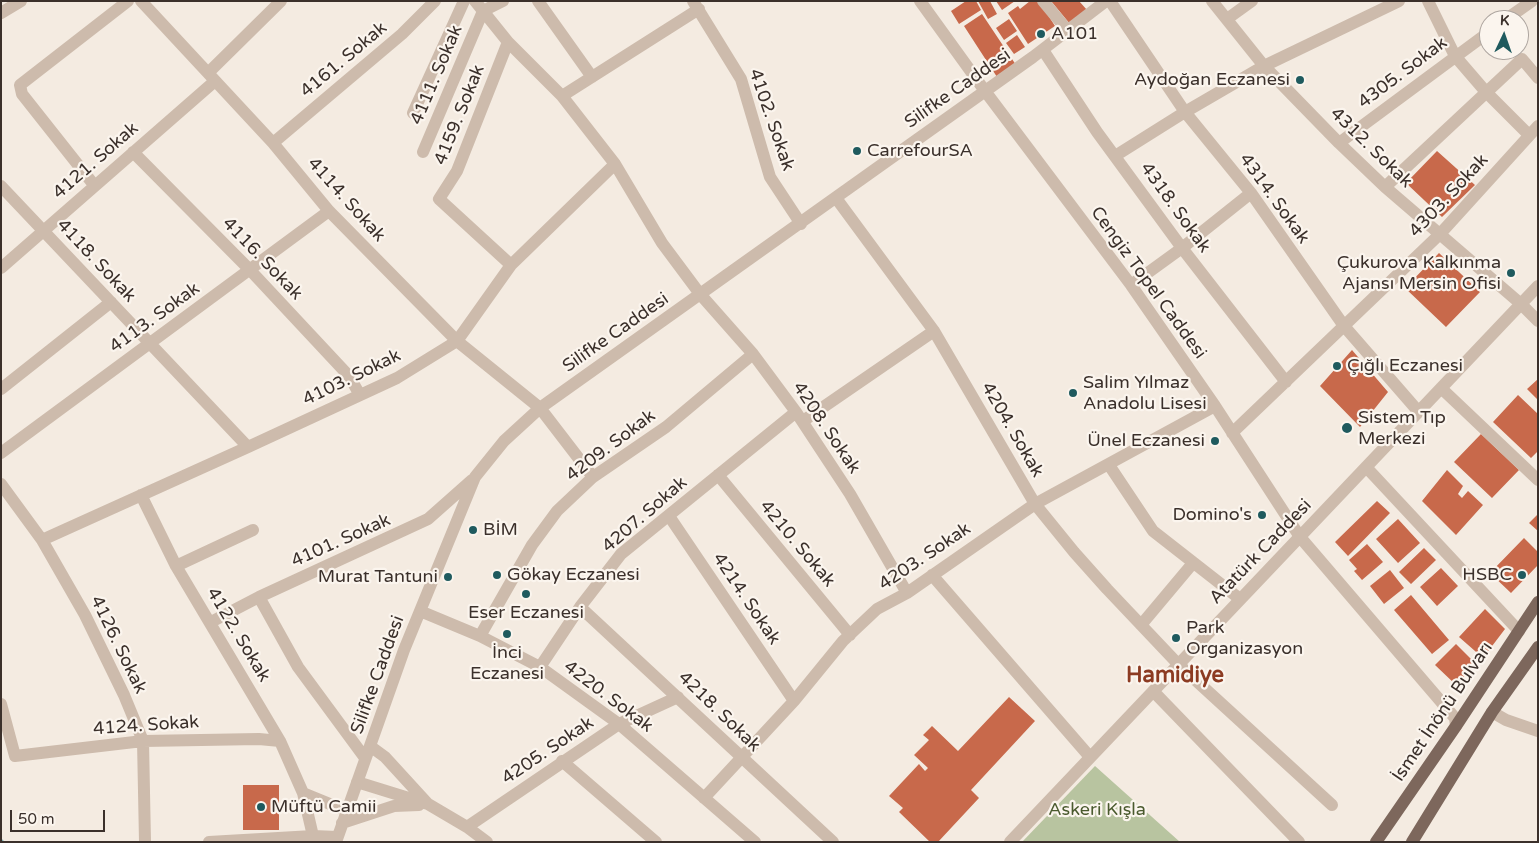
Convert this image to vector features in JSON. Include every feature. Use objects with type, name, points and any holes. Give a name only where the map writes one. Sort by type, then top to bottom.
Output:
[{"type":"main road","name":"İsmet İnönü Bulvarı","points":[[1376,842],[1538,602]]},
{"type":"main road","points":[[1412,842],[1492,712],[1538,647]]},
{"type":"street","points":[[1,13],[21,1]]},
{"type":"street","points":[[94,185],[22,94],[20,85],[128,1]]},
{"type":"street","name":"4114. Sokak","points":[[141,1],[273,143],[329,211],[457,341],[540,408],[593,477]]},
{"type":"street","name":"4121. Sokak","points":[[1,268],[134,152],[211,77],[281,1]]},
{"type":"street","name":"4161. Sokak","points":[[273,143],[402,34],[434,1]]},
{"type":"street","points":[[413,113],[464,1]]},
{"type":"street","points":[[479,6],[503,1]]},
{"type":"street","points":[[538,1],[592,77]]},
{"type":"street","name":"Cengiz Topel Caddesi","points":[[920,1],[1130,285],[1215,406],[1300,537],[1456,718],[1456,726]]},
{"type":"street","points":[[1043,1],[1068,31]]},
{"type":"street","name":"Silifke Caddesi","points":[[336,839],[404,650],[475,477],[504,441],[540,408],[1043,50],[1106,1]]},
{"type":"street","name":"4314. Sokak","points":[[1110,1],[1185,112],[1251,193],[1344,326],[1418,412]]},
{"type":"street","name":"4312. Sokak","points":[[1212,1],[1264,66],[1339,143],[1385,187],[1521,304],[1538,321]]},
{"type":"street","points":[[1227,19],[1252,1]]},
{"type":"street","points":[[1115,156],[1264,66],[1399,1]]},
{"type":"street","points":[[1428,1],[1454,56],[1486,92],[1534,131]]},
{"type":"street","points":[[1519,10],[1532,1]]},
{"type":"street","points":[[562,96],[696,5]]},
{"type":"street","name":"4102. Sokak","points":[[696,5],[741,79],[770,177],[801,224]]},
{"type":"street","name":"4208. Sokak","points":[[479,6],[508,42],[562,96],[615,164],[662,243],[700,294],[753,354],[799,417],[850,494],[907,593]]},
{"type":"street","name":"4111. Sokak","points":[[423,152],[479,6]]},
{"type":"street","name":"4305. Sokak","points":[[1339,143],[1479,39]]},
{"type":"street","name":"4159. Sokak","points":[[508,42],[457,171],[439,199],[511,265]]},
{"type":"street","name":"4318. Sokak","points":[[1043,50],[1115,156],[1182,248],[1286,382]]},
{"type":"street","points":[[1385,187],[1522,59],[1538,78]]},
{"type":"street","name":"4303. Sokak","points":[[1232,433],[1440,234],[1534,131]]},
{"type":"street","name":"4116. Sokak","points":[[134,152],[250,270],[349,376],[360,395]]},
{"type":"street","name":"4103. Sokak","points":[[42,540],[397,378],[457,341],[511,265],[615,164]]},
{"type":"street","name":"4118. Sokak","points":[[1,186],[248,447]]},
{"type":"street","points":[[1130,285],[1182,248],[1251,193]]},
{"type":"street","name":"4204. Sokak","points":[[836,198],[934,331],[1035,504],[1081,560],[1178,664],[1332,805]]},
{"type":"street","name":"4113. Sokak","points":[[1,453],[329,211]]},
{"type":"street","name":"Atatürk Caddesi","points":[[1010,842],[1538,286]]},
{"type":"street","points":[[1,389],[111,302]]},
{"type":"street","name":"4207. Sokak","points":[[540,667],[580,607],[620,554],[718,475],[799,417],[934,331]]},
{"type":"street","name":"4209. Sokak","points":[[480,636],[532,545],[557,511],[593,477],[666,427],[753,354]]},
{"type":"street","points":[[1440,388],[1538,480]]},
{"type":"street","name":"4203. Sokak","points":[[704,798],[794,701],[850,635],[877,609],[907,593],[1035,504],[1215,406]]},
{"type":"street","points":[[1109,465],[1153,531],[1240,599]]},
{"type":"street","points":[[1366,467],[1519,631]]},
{"type":"street","name":"4210. Sokak","points":[[718,475],[850,635]]},
{"type":"street","name":"4101. Sokak","points":[[211,622],[259,597],[428,519],[475,477]]},
{"type":"street","name":"4126. Sokak","points":[[1,484],[42,540],[85,615],[124,695],[143,741],[144,842]]},
{"type":"street","name":"4122. Sokak","points":[[141,496],[176,566],[280,740],[302,793],[313,836]]},
{"type":"street","name":"4214. Sokak","points":[[669,516],[794,701]]},
{"type":"street","points":[[176,566],[253,530]]},
{"type":"street","points":[[1141,625],[1194,563]]},
{"type":"street","points":[[932,575],[1090,757]]},
{"type":"street","points":[[259,597],[298,667],[367,752],[385,757],[428,804]]},
{"type":"street","name":"4218. Sokak","points":[[580,607],[833,842]]},
{"type":"street","name":"4220. Sokak","points":[[420,610],[480,636],[540,667],[619,724],[755,842]]},
{"type":"street","points":[[1153,691],[1299,842]]},
{"type":"street","name":"4205. Sokak","points":[[467,826],[619,724],[678,697]]},
{"type":"street","name":"4124. Sokak","points":[[1,704],[15,756],[143,741],[280,740]]},
{"type":"street","points":[[1492,712],[1506,720],[1538,731]]},
{"type":"street","points":[[562,761],[656,842]]},
{"type":"street","points":[[357,782],[428,804],[467,826],[488,842]]},
{"type":"street","points":[[302,793],[347,811]]},
{"type":"street","points":[[342,823],[394,806],[428,804]]},
{"type":"street","points":[[209,842],[313,836],[336,839]]},
{"type":"green space","name":"Askeri Kışla","points":[[1095,766],[1180,842],[1022,842]]},
{"type":"building","points":[[966,1],[976,1],[981,10],[959,24],[951,11]]},
{"type":"building","points":[[978,1],[990,1],[997,14],[988,19]]},
{"type":"building","points":[[996,1],[1015,1],[1002,10]]},
{"type":"building","points":[[1030,1],[1039,1],[1055,26],[1028,44],[1008,13],[1018,6],[1020,9]]},
{"type":"building","points":[[1051,1],[1079,1],[1087,10],[1070,24]]},
{"type":"building","points":[[982,14],[1016,65],[997,77],[964,26]]},
{"type":"building","points":[[1009,19],[1017,31],[1004,40],[996,28]]},
{"type":"building","points":[[1017,35],[1025,47],[1014,54],[1006,43]]},
{"type":"building","points":[[1437,151],[1475,185],[1442,217],[1406,183]]},
{"type":"building","points":[[1439,253],[1480,292],[1446,327],[1405,288]]},
{"type":"building","points":[[1352,350],[1388,392],[1360,427],[1320,386]]},
{"type":"building","points":[[1538,379],[1538,400],[1527,389]]},
{"type":"building","points":[[1518,395],[1538,414],[1538,451],[1531,458],[1493,422]]},
{"type":"building","points":[[1481,434],[1519,470],[1492,498],[1454,462]]},
{"type":"building","points":[[1447,470],[1463,486],[1458,494],[1462,498],[1468,491],[1483,505],[1456,535],[1422,501]]},
{"type":"building","points":[[1377,501],[1390,513],[1348,556],[1335,542]]},
{"type":"building","points":[[1538,514],[1538,531],[1529,523]]},
{"type":"building","points":[[1398,519],[1420,543],[1398,563],[1376,539]]},
{"type":"building","points":[[1524,538],[1538,552],[1538,565],[1511,593],[1490,573]]},
{"type":"building","points":[[1367,544],[1383,562],[1362,580],[1354,571],[1357,569],[1349,560]]},
{"type":"building","points":[[1424,548],[1436,560],[1411,584],[1399,572]]},
{"type":"building","points":[[1441,568],[1458,586],[1437,606],[1420,587]]},
{"type":"building","points":[[1390,570],[1404,588],[1384,604],[1370,586]]},
{"type":"building","points":[[1411,595],[1449,640],[1432,654],[1394,610]]},
{"type":"building","points":[[1485,609],[1505,629],[1483,658],[1459,637]]},
{"type":"building","points":[[1456,644],[1476,664],[1456,685],[1435,665]]},
{"type":"building","points":[[1009,697],[1035,721],[971,790],[979,798],[938,842],[930,842],[899,812],[903,808],[889,796],[919,764],[925,771],[928,768],[914,755],[929,740],[923,735],[932,726],[958,751]]},
{"type":"building","name":"Müftü Camii","points":[[243,785],[279,785],[279,830],[243,830]]},
{"type":"place","name":"A101","points":[[1041,34]]},
{"type":"place","name":"Aydoğan Eczanesi","points":[[1300,80]]},
{"type":"place","name":"CarrefourSA","points":[[857,151]]},
{"type":"place","name":"Çukurova Kalkınma Ajansı Mersin Ofisi","points":[[1511,273]]},
{"type":"place","name":"Çığlı Eczanesi","points":[[1337,366]]},
{"type":"place","name":"Salim Yılmaz Anadolu Lisesi","points":[[1073,393]]},
{"type":"place","name":"Sistem Tıp Merkezi","points":[[1347,428]]},
{"type":"place","name":"Ünel Eczanesi","points":[[1215,441]]},
{"type":"place","name":"Domino's","points":[[1262,515]]},
{"type":"place","name":"BİM","points":[[473,530]]},
{"type":"place","name":"Gökay Eczanesi","points":[[497,575]]},
{"type":"place","name":"HSBC","points":[[1522,575]]},
{"type":"place","name":"Murat Tantuni","points":[[448,577]]},
{"type":"place","name":"Eser Eczanesi","points":[[526,594]]},
{"type":"place","name":"İnci Eczanesi","points":[[507,634]]},
{"type":"place","name":"Park Organizasyon","points":[[1176,638]]},
{"type":"place","name":"Müftü Camii","points":[[261,807]]},
{"type":"district","name":"Hamidiye","points":[[1175,676]]}]
